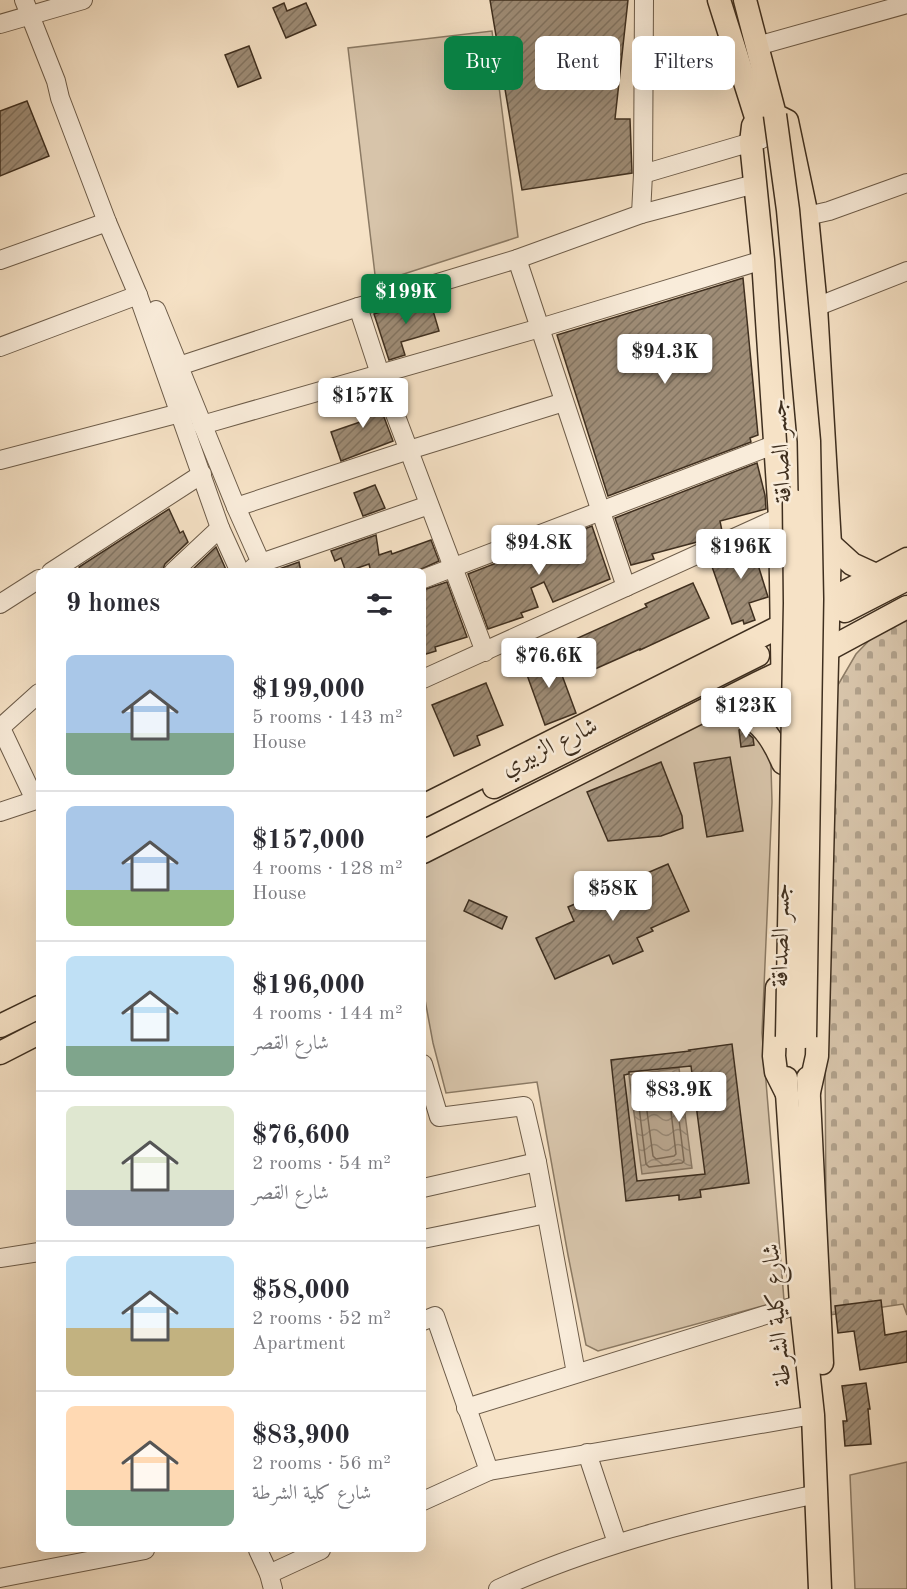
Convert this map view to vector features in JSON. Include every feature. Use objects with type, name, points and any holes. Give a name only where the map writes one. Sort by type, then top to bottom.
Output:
[{"type":"main road","points":[[719,0],[762,133]]},
{"type":"main road","points":[[744,0],[757,46],[762,133],[755,184],[763,260],[780,517],[782,626],[768,666],[783,763],[774,1056],[776,1072],[786,1092]]},
{"type":"main road","points":[[762,133],[787,121],[807,216],[816,307],[830,544],[841,612]]},
{"type":"main road","name":"جسر الصداقة","points":[[762,133],[788,210],[808,441],[812,599],[796,1037]]},
{"type":"main road","name":"جسر الصداقة","points":[[762,133],[777,219],[794,443],[796,1037]]},
{"type":"main road","points":[[830,544],[852,564],[876,575]]},
{"type":"main road","points":[[809,1092],[817,1056],[829,649],[841,612],[876,575],[907,559]]},
{"type":"main road","points":[[426,850],[703,711],[841,612],[907,579]]},
{"type":"main road","points":[[426,804],[782,626],[907,596]]},
{"type":"main road","points":[[768,666],[829,649],[907,607]]},
{"type":"main road","points":[[782,626],[829,649]]},
{"type":"main road","name":"شارع الزبيري","points":[[426,821],[579,747],[768,666]]},
{"type":"main road","name":"شارع الزبيري","points":[[426,837],[768,666]]},
{"type":"main road","points":[[703,711],[719,709],[736,711],[752,718],[764,728],[774,742],[783,763]]},
{"type":"main road","points":[[0,1026],[36,1008]]},
{"type":"main road","points":[[0,1037],[36,1019]]},
{"type":"main road","points":[[0,1053],[36,1035]]},
{"type":"main road","name":"شارع كلية الشرطة","points":[[796,1037],[786,1092],[801,1304],[813,1414],[820,1589]]},
{"type":"main road","name":"شارع كلية الشرطة","points":[[796,1037],[809,1092],[818,1302],[831,1492],[833,1589]]},
{"type":"street","points":[[0,24],[27,7],[83,0]]},
{"type":"street","points":[[641,214],[644,0]]},
{"type":"street","points":[[757,46],[907,4]]},
{"type":"street","points":[[27,7],[107,222],[138,295],[220,528],[238,568]]},
{"type":"street","points":[[56,81],[65,96],[179,366],[236,507],[258,568]]},
{"type":"street","points":[[643,174],[762,133]]},
{"type":"street","points":[[807,216],[829,211],[907,183]]},
{"type":"street","points":[[179,366],[358,307],[517,259],[641,214],[755,184]]},
{"type":"street","points":[[0,260],[107,222]]},
{"type":"street","points":[[517,259],[626,587]]},
{"type":"street","points":[[202,425],[540,328],[763,260]]},
{"type":"street","points":[[816,307],[907,271]]},
{"type":"street","points":[[0,347],[138,295]]},
{"type":"street","points":[[358,307],[380,374],[485,652]]},
{"type":"street","points":[[236,507],[564,402]]},
{"type":"street","points":[[0,460],[180,413]]},
{"type":"street","points":[[426,578],[776,444]]},
{"type":"street","points":[[57,568],[202,474]]},
{"type":"street","points":[[261,568],[429,505]]},
{"type":"street","points":[[426,678],[780,517]]},
{"type":"street","points":[[176,568],[220,528]]},
{"type":"street","points":[[0,604],[36,581]]},
{"type":"street","points":[[36,696],[0,727],[36,797]]},
{"type":"street","points":[[0,812],[36,799]]},
{"type":"street","points":[[426,1074],[439,1117],[524,1106],[537,1162],[576,1373]]},
{"type":"street","points":[[426,1187],[537,1162]]},
{"type":"street","points":[[426,1238],[546,1214]]},
{"type":"street","points":[[0,1258],[36,1252]]},
{"type":"street","points":[[466,1408],[801,1304]]},
{"type":"street","points":[[426,1320],[435,1316],[489,1471]]},
{"type":"street","points":[[426,1501],[489,1471],[813,1414]]},
{"type":"street","points":[[587,1453],[616,1543]]},
{"type":"street","points":[[498,1589],[530,1582],[616,1543],[703,1518],[818,1494]]},
{"type":"street","points":[[0,1578],[135,1552]]},
{"type":"street","points":[[259,1552],[271,1581],[318,1552]]},
{"type":"green space","points":[[492,31],[493,36],[450,36]]},
{"type":"green space","points":[[444,37],[444,90],[499,90],[518,237],[376,283],[348,48]]},
{"type":"green space","points":[[907,612],[907,1315],[903,1304],[830,1315],[826,1211],[824,909],[835,690],[856,654],[887,622]]},
{"type":"green space","points":[[720,714],[740,717],[767,741],[771,767],[772,802],[762,1033],[784,1300],[598,1351],[586,1345],[537,1082],[446,1093],[426,1005],[426,860]]},
{"type":"green space","points":[[907,1462],[907,1589],[855,1589],[850,1475]]},
{"type":"water","points":[[679,1068],[692,1168],[642,1174],[629,1075]]},
{"type":"building","points":[[490,0],[628,0],[620,73],[620,36],[535,36],[535,90],[618,90],[615,119],[630,119],[632,173],[522,190],[505,90],[523,90],[523,36],[496,36]]},
{"type":"building","points":[[284,3],[287,11],[306,3],[316,25],[286,38],[273,8]]},
{"type":"building","points":[[249,46],[261,78],[238,87],[225,55]]},
{"type":"building","points":[[27,101],[49,156],[0,176],[0,111]]},
{"type":"building","points":[[743,278],[758,435],[750,438],[751,442],[608,496],[557,335]]},
{"type":"building","points":[[429,297],[439,331],[401,342],[405,355],[389,360],[374,314]]},
{"type":"building","points":[[373,388],[393,441],[341,461],[331,432],[363,421],[354,393]]},
{"type":"building","points":[[757,463],[766,509],[720,521],[722,531],[697,542],[652,554],[654,559],[631,565],[615,518]]},
{"type":"building","points":[[375,485],[385,508],[363,516],[354,493]]},
{"type":"building","points":[[169,509],[180,533],[183,531],[188,542],[164,568],[79,567]]},
{"type":"building","points":[[592,526],[610,579],[553,602],[544,582],[531,588],[538,607],[521,613],[523,617],[488,629],[468,574]]},
{"type":"building","points":[[376,535],[379,555],[391,551],[392,554],[431,540],[439,561],[424,568],[370,568],[369,564],[358,568],[345,568],[341,558],[335,561],[331,551]]},
{"type":"building","points":[[767,535],[767,548],[754,552],[768,597],[749,603],[755,620],[744,624],[743,620],[732,624],[710,561]]},
{"type":"building","points":[[216,547],[225,568],[194,568]]},
{"type":"building","points":[[299,562],[300,568],[282,568]]},
{"type":"building","points":[[447,582],[467,637],[435,647],[436,651],[426,654],[426,589]]},
{"type":"building","points":[[693,583],[709,618],[586,673],[571,641],[647,607],[645,604]]},
{"type":"building","points":[[539,655],[543,664],[556,659],[576,713],[545,725],[522,661]]},
{"type":"building","points":[[486,683],[503,725],[477,736],[480,745],[454,756],[432,705]]},
{"type":"building","points":[[742,729],[753,738],[754,745],[741,747],[739,730]]},
{"type":"building","points":[[730,757],[743,831],[707,837],[694,763]]},
{"type":"building","points":[[661,762],[682,816],[683,828],[661,836],[608,841],[587,792]]},
{"type":"building","points":[[668,864],[689,911],[651,928],[653,931],[637,938],[643,951],[613,964],[609,955],[555,979],[536,938],[574,921],[568,907]]},
{"type":"building","points":[[469,900],[507,917],[502,929],[464,911]]},
{"type":"building","points":[[732,1044],[749,1183],[700,1190],[701,1197],[679,1200],[679,1195],[626,1201],[611,1060]],"holes":[[[691,1066],[705,1174],[637,1181],[624,1075],[629,1072]]]},
{"type":"building","points":[[881,1300],[885,1335],[907,1331],[907,1362],[860,1370],[854,1331],[838,1333],[835,1306]]},
{"type":"building","points":[[866,1383],[870,1409],[868,1409],[871,1444],[845,1446],[843,1421],[847,1421],[842,1386]]}]
